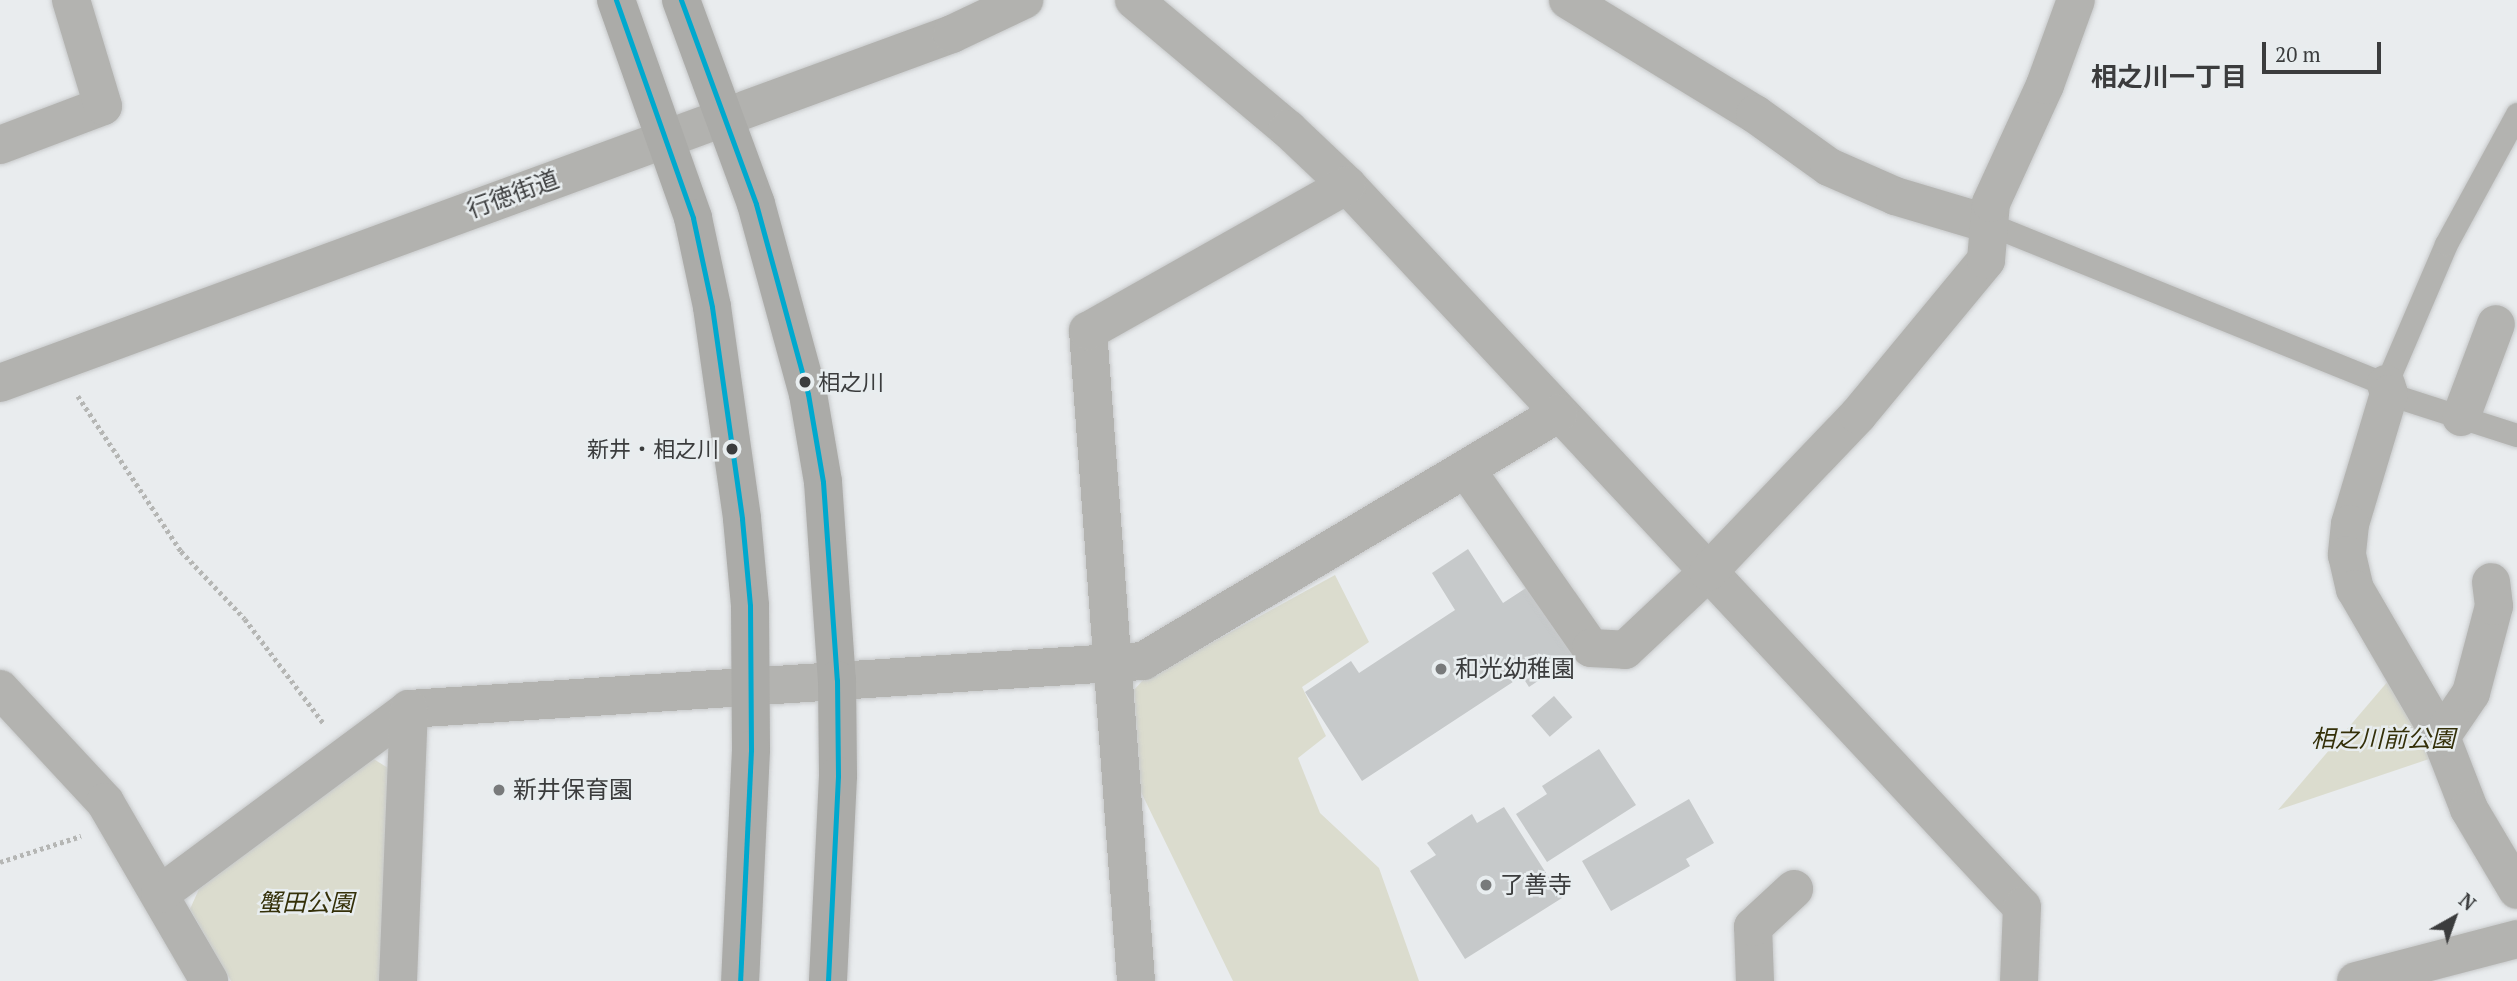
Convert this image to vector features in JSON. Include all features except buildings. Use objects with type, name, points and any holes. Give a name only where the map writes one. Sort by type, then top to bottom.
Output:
[{"type":"main road","points":[[616,0],[693,218],[724,379],[742,519],[751,684],[740,981]]},
{"type":"main road","points":[[681,0],[756,204],[808,394],[823,482],[837,680],[838,776],[828,981]]},
{"type":"street","points":[[0,145],[103,106],[71,0]]},
{"type":"street","name":"行徳街道","points":[[0,383],[952,34],[1024,0]]},
{"type":"street","points":[[1134,0],[1289,129],[1347,186],[2022,907],[2019,981]]},
{"type":"street","points":[[1568,0],[1755,114],[1829,167],[1895,196],[1989,224]]},
{"type":"street","points":[[1466,469],[1591,649],[1625,650],[1708,572],[1858,415],[1986,260],[1991,203],[2045,85],[2076,0]]},
{"type":"street","points":[[1136,981],[1088,331],[1347,186]]},
{"type":"street","points":[[2461,417],[2496,324]]},
{"type":"street","points":[[2387,389],[2354,510],[2347,555],[2355,589],[2441,737],[2469,809],[2517,890]]},
{"type":"street","points":[[160,894],[409,709],[751,684],[1143,661],[1559,413]]},
{"type":"street","points":[[2441,737],[2471,692],[2494,606],[2491,582]]},
{"type":"street","points":[[0,689],[105,802],[209,981]]},
{"type":"street","points":[[398,981],[409,709]]},
{"type":"street","points":[[1755,981],[1753,927],[1794,889]]},
{"type":"street","points":[[2356,981],[2517,939]]},
{"type":"lane","points":[[2387,389],[2446,244],[2517,114]]},
{"type":"lane","points":[[1989,224],[2387,389],[2517,435]]},
{"type":"path","points":[[55,361],[181,551],[246,619],[348,755]]},
{"type":"path","points":[[0,862],[119,825]]},
{"type":"green space","points":[[1335,575],[1369,642],[1302,687],[1326,736],[1298,758],[1320,813],[1379,868],[1419,981],[1233,981],[1141,792],[1134,690],[1143,680]]},
{"type":"green space","name":"相之川前公園","points":[[2389,680],[2432,758],[2278,810]]},
{"type":"green space","name":"蟹田公園","points":[[372,758],[388,768],[380,981],[231,981],[190,909],[199,889]]},
{"type":"transit line","points":[[616,0],[693,218],[712,307],[742,519],[750,606],[751,750],[740,981]]},
{"type":"transit line","points":[[681,0],[756,204],[808,394],[823,482],[837,680],[838,776],[828,981]]},
{"type":"place","name":"相之川","points":[[805,382]]},
{"type":"place","name":"新井・相之川","points":[[732,449]]},
{"type":"place","name":"和光幼稚園","points":[[1441,669]]},
{"type":"place","name":"新井保育園","points":[[499,790]]},
{"type":"place","name":"了善寺","points":[[1486,885]]},
{"type":"district","name":"相之川一丁目","points":[[2169,77]]}]
